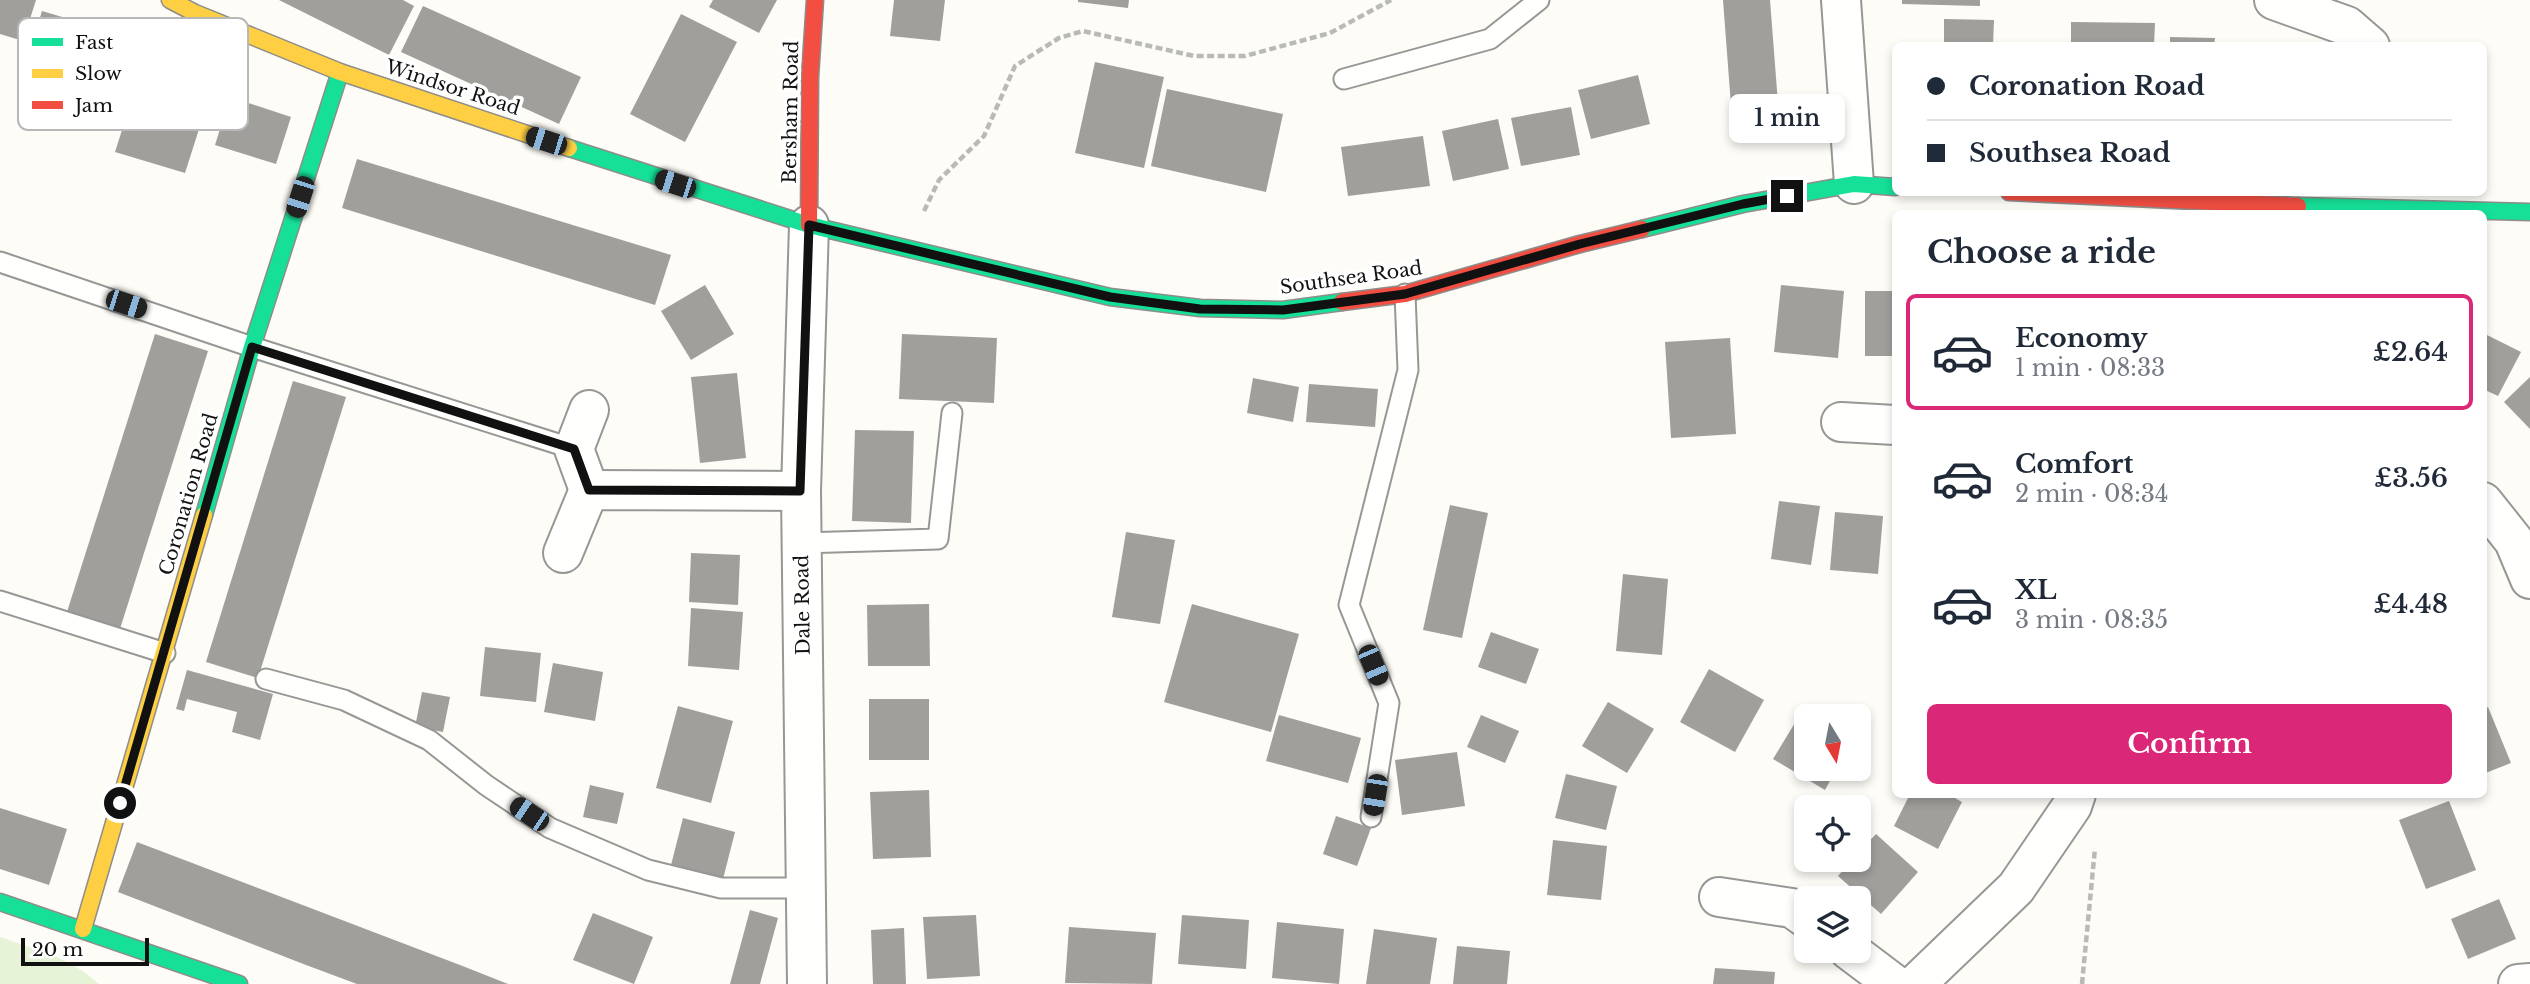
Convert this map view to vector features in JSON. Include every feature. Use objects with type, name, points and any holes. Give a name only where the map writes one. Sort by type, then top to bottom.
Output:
[{"type":"main road","name":"Windsor Road","points":[[170,0],[207,18]]},
{"type":"main road","name":"Bersham Road","points":[[809,225],[810,77],[815,0]]},
{"type":"main road","name":"Windsor Road","points":[[248,35],[340,72],[809,225]]},
{"type":"main road","name":"Coronation Road","points":[[83,929],[252,347],[340,72]]},
{"type":"main road","name":"Southsea Road","points":[[809,225],[1110,297],[1200,309],[1283,310],[1405,294],[1580,244],[1743,204],[1854,184],[1892,187]]},
{"type":"main road","points":[[2063,196],[2238,209],[2335,210]]},
{"type":"main road","points":[[2487,212],[2530,212]]},
{"type":"main road","points":[[0,902],[239,984]]},
{"type":"street","points":[[1841,0],[1854,184]]},
{"type":"street","points":[[2274,0],[2347,26],[2365,42]]},
{"type":"street","name":"Dale Road","points":[[807,984],[800,491],[809,225]]},
{"type":"street","points":[[563,553],[589,490],[574,449],[589,410]]},
{"type":"street","points":[[1841,422],[1892,425]]},
{"type":"street","points":[[589,490],[800,491]]},
{"type":"street","points":[[2487,507],[2514,541],[2530,579]]},
{"type":"street","points":[[1916,984],[2016,888],[2072,806],[2075,798]]},
{"type":"street","points":[[1719,897],[1794,909]]},
{"type":"street","points":[[1866,963],[1894,984]]},
{"type":"street","points":[[2518,984],[2530,983]]},
{"type":"lane","points":[[1344,79],[1490,39],[1539,0]]},
{"type":"lane","points":[[0,262],[252,347],[574,449]]},
{"type":"lane","points":[[1371,817],[1389,704],[1349,606],[1408,370],[1405,294]]},
{"type":"lane","points":[[801,542],[938,539],[952,413]]},
{"type":"lane","points":[[0,601],[165,653]]},
{"type":"lane","points":[[266,679],[344,700],[429,740],[486,785],[550,828],[648,870],[721,888],[805,888]]},
{"type":"path","points":[[905,249],[939,180],[984,136],[1015,66],[1059,38],[1083,31],[1194,56],[1245,55],[1330,33],[1391,0]]},
{"type":"path","points":[[2082,984],[2096,839]]},
{"type":"green space","points":[[0,937],[64,961],[99,984],[0,984]]},
{"type":"building","points":[[0,0],[36,0],[30,18],[18,18],[18,39],[0,34]]},
{"type":"building","points":[[279,0],[403,0],[414,6],[389,55]]},
{"type":"building","points":[[713,0],[777,0],[759,33],[709,7]]},
{"type":"building","points":[[894,0],[945,0],[940,41],[890,36]]},
{"type":"building","points":[[1078,0],[1129,0],[1128,8]]},
{"type":"building","points":[[1723,0],[1770,0],[1780,129],[1733,132]]},
{"type":"building","points":[[1902,0],[1980,0],[1980,6],[1902,4]]},
{"type":"building","points":[[423,6],[581,77],[559,124],[401,52]]},
{"type":"building","points":[[42,11],[66,18],[40,18]]},
{"type":"building","points":[[681,14],[737,42],[685,142],[630,114]]},
{"type":"building","points":[[1944,19],[1994,20],[1993,42],[1944,42]]},
{"type":"building","points":[[2071,22],[2155,23],[2154,42],[2071,42]]},
{"type":"building","points":[[2170,37],[2215,38],[2214,42],[2170,42]]},
{"type":"building","points":[[1095,62],[1164,77],[1144,168],[1075,153]]},
{"type":"building","points":[[1638,75],[1650,124],[1591,139],[1578,90]]},
{"type":"building","points":[[1167,89],[1283,114],[1266,192],[1151,166]]},
{"type":"building","points":[[248,103],[291,117],[276,164],[215,145],[220,130],[248,130]]},
{"type":"building","points":[[1571,107],[1580,155],[1521,166],[1511,118]]},
{"type":"building","points":[[1498,119],[1509,169],[1453,181],[1442,131]]},
{"type":"building","points":[[122,130],[199,130],[185,173],[115,152]]},
{"type":"building","points":[[1423,136],[1430,186],[1348,196],[1341,147]]},
{"type":"building","points":[[357,159],[671,255],[655,305],[342,208]]},
{"type":"building","points":[[705,285],[734,334],[691,360],[661,311]]},
{"type":"building","points":[[1781,285],[1844,291],[1838,358],[1774,352]]},
{"type":"building","points":[[1865,291],[1892,291],[1892,356],[1865,356]]},
{"type":"building","points":[[155,334],[208,351],[119,632],[66,615]]},
{"type":"building","points":[[902,334],[997,338],[994,403],[899,399]]},
{"type":"building","points":[[2487,335],[2521,352],[2498,396],[2487,391]]},
{"type":"building","points":[[1730,338],[1736,434],[1671,438],[1665,342]]},
{"type":"building","points":[[737,373],[746,458],[700,463],[691,377]]},
{"type":"building","points":[[2530,377],[2530,429],[2504,402]]},
{"type":"building","points":[[1253,378],[1299,387],[1293,422],[1247,413]]},
{"type":"building","points":[[293,381],[346,397],[258,678],[206,662]]},
{"type":"building","points":[[1309,384],[1378,389],[1375,427],[1306,422]]},
{"type":"building","points":[[855,430],[914,431],[911,523],[852,521]]},
{"type":"building","points":[[1779,501],[1820,506],[1811,565],[1771,559]]},
{"type":"building","points":[[1450,505],[1488,513],[1462,638],[1423,630]]},
{"type":"building","points":[[1835,512],[1883,516],[1878,574],[1830,570]]},
{"type":"building","points":[[1126,532],[1175,540],[1160,624],[1112,617]]},
{"type":"building","points":[[691,553],[740,555],[738,605],[689,602]]},
{"type":"building","points":[[1623,574],[1668,579],[1662,655],[1616,651]]},
{"type":"building","points":[[929,604],[930,666],[868,666],[867,605]]},
{"type":"building","points":[[1192,604],[1299,634],[1271,732],[1164,702]]},
{"type":"building","points":[[691,608],[743,612],[739,670],[688,666]]},
{"type":"building","points":[[1491,632],[1539,649],[1526,684],[1478,667]]},
{"type":"building","points":[[485,647],[541,653],[536,702],[480,696]]},
{"type":"building","points":[[553,663],[603,672],[595,721],[544,712]]},
{"type":"building","points":[[1709,669],[1764,700],[1735,752],[1680,722]]},
{"type":"building","points":[[187,670],[273,694],[260,740],[232,732],[237,712],[187,699],[184,711],[176,709]]},
{"type":"building","points":[[422,692],[450,697],[443,732],[415,727]]},
{"type":"building","points":[[869,699],[929,699],[929,760],[869,760]]},
{"type":"building","points":[[1608,702],[1654,729],[1627,773],[1582,746]]},
{"type":"building","points":[[678,706],[733,721],[711,803],[656,788]]},
{"type":"building","points":[[2487,707],[2511,763],[2487,772]]},
{"type":"building","points":[[1279,715],[1361,738],[1348,783],[1266,761]]},
{"type":"building","points":[[1481,715],[1519,731],[1505,763],[1467,747]]},
{"type":"building","points":[[1794,724],[1794,772],[1773,759]]},
{"type":"building","points":[[1457,752],[1465,806],[1402,815],[1395,760]]},
{"type":"building","points":[[1566,774],[1617,786],[1606,830],[1555,818]]},
{"type":"building","points":[[1810,781],[1830,781],[1825,790]]},
{"type":"building","points":[[590,785],[624,793],[617,824],[583,817]]},
{"type":"building","points":[[929,790],[931,857],[873,859],[870,792]]},
{"type":"building","points":[[1908,798],[1955,798],[1962,802],[1938,849],[1894,826]]},
{"type":"building","points":[[2449,801],[2476,870],[2426,889],[2399,820]]},
{"type":"building","points":[[0,808],[67,829],[49,885],[0,869]]},
{"type":"building","points":[[1336,816],[1371,828],[1357,866],[1323,854]]},
{"type":"building","points":[[683,818],[735,832],[722,883],[670,869]]},
{"type":"building","points":[[1876,834],[1918,872],[1881,914],[1871,905],[1871,886],[1849,886],[1838,876],[1842,872],[1871,872],[1871,839]]},
{"type":"building","points":[[1553,840],[1607,846],[1601,900],[1547,895]]},
{"type":"building","points":[[137,842],[508,984],[357,984],[306,965],[118,892]]},
{"type":"building","points":[[2499,899],[2516,939],[2468,959],[2451,919]]},
{"type":"building","points":[[750,910],[778,918],[760,984],[730,984]]},
{"type":"building","points":[[593,913],[653,937],[634,984],[573,960]]},
{"type":"building","points":[[976,915],[980,976],[927,979],[923,917]]},
{"type":"building","points":[[1182,915],[1249,920],[1246,969],[1178,964]]},
{"type":"building","points":[[1277,922],[1344,929],[1339,984],[1272,978]]},
{"type":"building","points":[[1069,927],[1156,933],[1152,984],[1065,983]]},
{"type":"building","points":[[904,928],[906,984],[873,984],[871,930]]},
{"type":"building","points":[[1374,929],[1437,938],[1430,984],[1366,984]]},
{"type":"building","points":[[1457,946],[1510,951],[1507,984],[1453,984]]},
{"type":"building","points":[[1715,968],[1775,972],[1774,984],[1713,984]]},
{"type":"traffic: fast","points":[[204,515],[252,347],[340,72]]},
{"type":"traffic: fast","points":[[569,148],[809,225],[1110,297],[1200,308],[1283,310],[1342,302]]},
{"type":"traffic: fast","points":[[1642,229],[1743,204],[1854,184],[1892,187]]},
{"type":"traffic: fast","points":[[2298,206],[2453,210]]},
{"type":"traffic: fast","points":[[2487,211],[2530,212]]},
{"type":"traffic: fast","points":[[0,902],[239,984]]},
{"type":"traffic: slow","points":[[170,0],[207,18]]},
{"type":"traffic: slow","points":[[248,35],[340,72],[569,148]]},
{"type":"traffic: slow","points":[[83,929],[204,515]]},
{"type":"traffic: jam","points":[[809,225],[810,77],[815,0]]},
{"type":"traffic: jam","points":[[2092,196],[2298,206]]},
{"type":"traffic: jam","points":[[1342,302],[1405,294],[1642,229]]},
{"type":"route","points":[[120,803],[252,347],[574,449],[589,490],[800,491],[809,225],[1110,297],[1200,309],[1283,310],[1405,294],[1580,244],[1743,204],[1787,196]]}]
